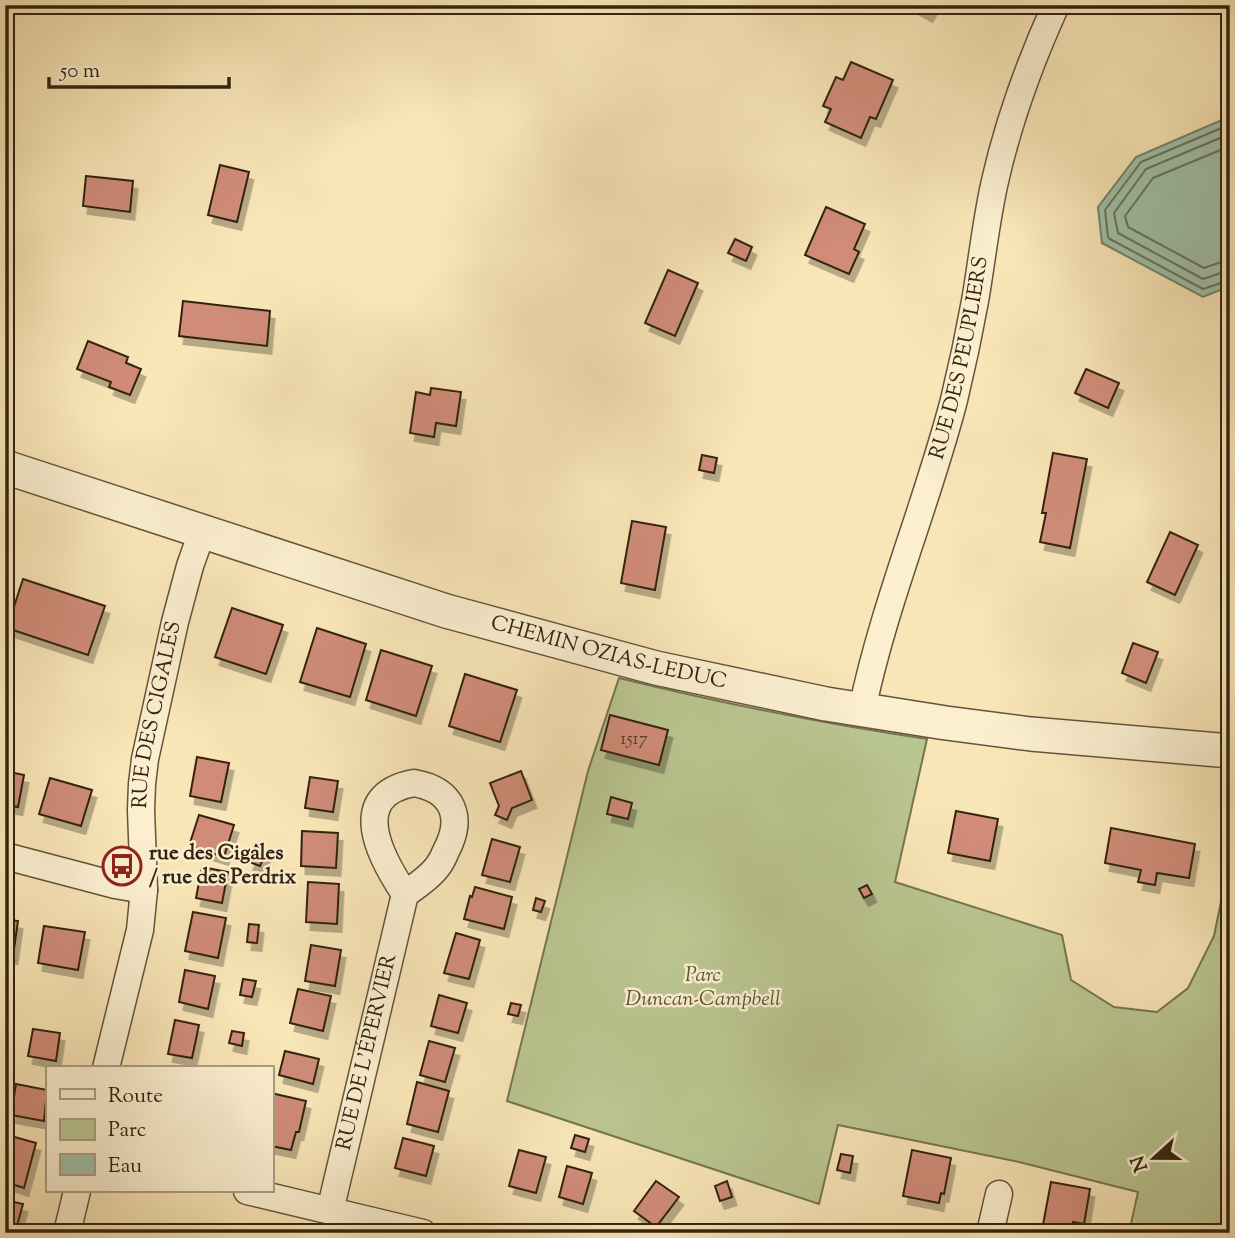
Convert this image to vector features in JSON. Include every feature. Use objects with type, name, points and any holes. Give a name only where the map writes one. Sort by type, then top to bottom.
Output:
[{"type":"street","name":"RUE DES PEUPLIERS","points":[[862,710],[895,587],[954,401],[1006,137],[1019,93],[1055,5]]},
{"type":"street","name":"CHEMIN OZIAS-LEDUC","points":[[5,467],[446,611],[577,648],[720,682],[936,722],[1031,734],[1230,751]]},
{"type":"street","name":"RUE DES CIGALES","points":[[106,1066],[140,930],[144,890],[141,810],[145,759],[175,622],[202,531]]},
{"type":"street","points":[[5,856],[144,890]]},
{"type":"street","name":"RUE DE L'ÉPERVIER","points":[[330,1211],[405,894]]},
{"type":"street","points":[[67,1233],[77,1192]]},
{"type":"street","points":[[251,1192],[423,1233]]},
{"type":"street","points":[[990,1233],[999,1194]]},
{"type":"green space","name":"Parc Duncan-Campbell","points":[[619,678],[773,712],[927,739],[895,882],[1062,935],[1071,980],[1114,1007],[1157,1012],[1188,988],[1214,936],[1230,858],[1230,1233],[1129,1233],[1138,1192],[1019,1162],[838,1125],[819,1204],[507,1101],[588,771]]},
{"type":"water","points":[[1224,119],[1230,120],[1230,286],[1203,297],[1102,243],[1098,207],[1136,157]]},
{"type":"building","points":[[912,5],[933,5],[928,14]]},
{"type":"building","points":[[851,62],[893,80],[876,119],[870,117],[861,138],[825,122],[831,109],[823,106],[836,77],[843,80]]},
{"type":"building","points":[[220,165],[249,172],[237,222],[208,215]]},
{"type":"building","points":[[86,176],[133,181],[130,212],[83,206]]},
{"type":"building","points":[[826,207],[865,224],[854,249],[859,252],[849,274],[805,255]]},
{"type":"building","points":[[735,239],[752,247],[746,261],[728,253]]},
{"type":"building","points":[[668,270],[698,283],[675,336],[645,323]]},
{"type":"building","points":[[183,301],[270,311],[267,346],[179,336]]},
{"type":"building","points":[[88,341],[128,357],[126,363],[141,369],[130,395],[109,387],[111,382],[77,369]]},
{"type":"building","points":[[1086,369],[1119,383],[1108,408],[1075,393]]},
{"type":"building","points":[[431,388],[461,392],[456,426],[436,423],[434,437],[410,433],[416,392],[430,395]]},
{"type":"building","points":[[1053,453],[1087,459],[1070,548],[1040,542],[1046,513],[1042,513]]},
{"type":"building","points":[[702,455],[717,458],[714,473],[699,470]]},
{"type":"building","points":[[632,521],[666,527],[655,590],[621,583]]},
{"type":"building","points":[[1170,532],[1198,545],[1175,595],[1147,582]]},
{"type":"building","points":[[23,579],[105,606],[88,655],[7,628]]},
{"type":"building","points":[[232,608],[283,625],[266,674],[215,657]]},
{"type":"building","points":[[317,628],[366,644],[350,697],[300,682]]},
{"type":"building","points":[[1133,643],[1158,652],[1146,683],[1122,673]]},
{"type":"building","points":[[381,650],[432,666],[416,716],[366,700]]},
{"type":"building","points":[[465,674],[517,690],[500,742],[449,726]]},
{"type":"building","points":[[610,715],[668,730],[659,765],[601,750]]},
{"type":"building","points":[[197,757],[229,763],[221,802],[190,796]]},
{"type":"building","points":[[5,771],[24,775],[18,807],[5,805]]},
{"type":"building","points":[[521,771],[532,800],[512,808],[507,820],[495,815],[499,806],[490,783]]},
{"type":"building","points":[[310,777],[338,781],[333,812],[305,808]]},
{"type":"building","points":[[50,778],[92,790],[81,826],[39,814]]},
{"type":"building","points":[[611,797],[632,803],[628,819],[607,814]]},
{"type":"building","points":[[956,811],[998,819],[990,861],[948,853]]},
{"type":"building","points":[[199,815],[234,825],[224,857],[189,846]]},
{"type":"building","points":[[1111,828],[1195,844],[1189,878],[1157,873],[1155,885],[1138,882],[1141,870],[1105,863]]},
{"type":"building","points":[[302,831],[338,833],[336,868],[301,866]]},
{"type":"building","points":[[492,839],[520,847],[510,882],[482,875]]},
{"type":"building","points":[[256,845],[267,850],[260,866],[249,862]]},
{"type":"building","points":[[202,867],[228,872],[222,903],[196,898]]},
{"type":"building","points":[[308,882],[339,884],[337,924],[306,922]]},
{"type":"building","points":[[867,885],[872,894],[864,898],[859,889]]},
{"type":"building","points":[[475,887],[512,897],[504,929],[464,919]]},
{"type":"building","points":[[536,898],[545,901],[541,912],[533,910]]},
{"type":"building","points":[[193,912],[226,918],[218,958],[185,951]]},
{"type":"building","points":[[5,919],[18,921],[13,956],[5,954]]},
{"type":"building","points":[[249,924],[259,925],[257,943],[247,942]]},
{"type":"building","points":[[44,926],[85,932],[78,970],[38,963]]},
{"type":"building","points":[[456,933],[480,940],[469,979],[444,973]]},
{"type":"building","points":[[311,945],[341,950],[335,986],[305,981]]},
{"type":"building","points":[[185,970],[215,976],[208,1009],[179,1002]]},
{"type":"building","points":[[243,979],[256,981],[252,997],[240,995]]},
{"type":"building","points":[[298,989],[331,996],[323,1031],[290,1023]]},
{"type":"building","points":[[439,995],[467,1003],[458,1033],[431,1026]]},
{"type":"building","points":[[511,1003],[521,1005],[518,1016],[508,1014]]},
{"type":"building","points":[[175,1020],[199,1025],[192,1058],[168,1054]]},
{"type":"building","points":[[33,1029],[60,1033],[56,1061],[28,1056]]},
{"type":"building","points":[[232,1031],[244,1033],[242,1046],[229,1043]]},
{"type":"building","points":[[429,1041],[455,1048],[445,1082],[420,1075]]},
{"type":"building","points":[[285,1051],[319,1059],[313,1084],[279,1075]]},
{"type":"building","points":[[417,1082],[449,1091],[438,1132],[407,1124]]},
{"type":"building","points":[[16,1084],[46,1090],[44,1121],[11,1115]]},
{"type":"building","points":[[273,1093],[306,1101],[299,1132],[296,1132],[291,1150],[273,1146]]},
{"type":"building","points":[[575,1135],[589,1139],[585,1152],[571,1148]]},
{"type":"building","points":[[11,1136],[36,1143],[24,1188],[5,1182],[5,1159]]},
{"type":"building","points":[[403,1138],[434,1146],[426,1176],[395,1168]]},
{"type":"building","points":[[519,1150],[546,1157],[536,1193],[509,1186]]},
{"type":"building","points":[[912,1150],[951,1158],[944,1194],[941,1193],[939,1203],[903,1196]]},
{"type":"building","points":[[841,1154],[853,1156],[850,1173],[837,1170]]},
{"type":"building","points":[[567,1166],[592,1173],[583,1204],[559,1197]]},
{"type":"building","points":[[656,1181],[679,1197],[656,1227],[634,1211]]},
{"type":"building","points":[[727,1181],[732,1197],[720,1201],[715,1186]]},
{"type":"building","points":[[1051,1182],[1090,1189],[1084,1224],[1073,1222],[1071,1233],[1042,1230]]},
{"type":"building","points":[[5,1200],[23,1204],[15,1233],[5,1233]]},
{"type":"place","name":"rue des Cigales / rue des Perdrix","points":[[122,866]]}]
